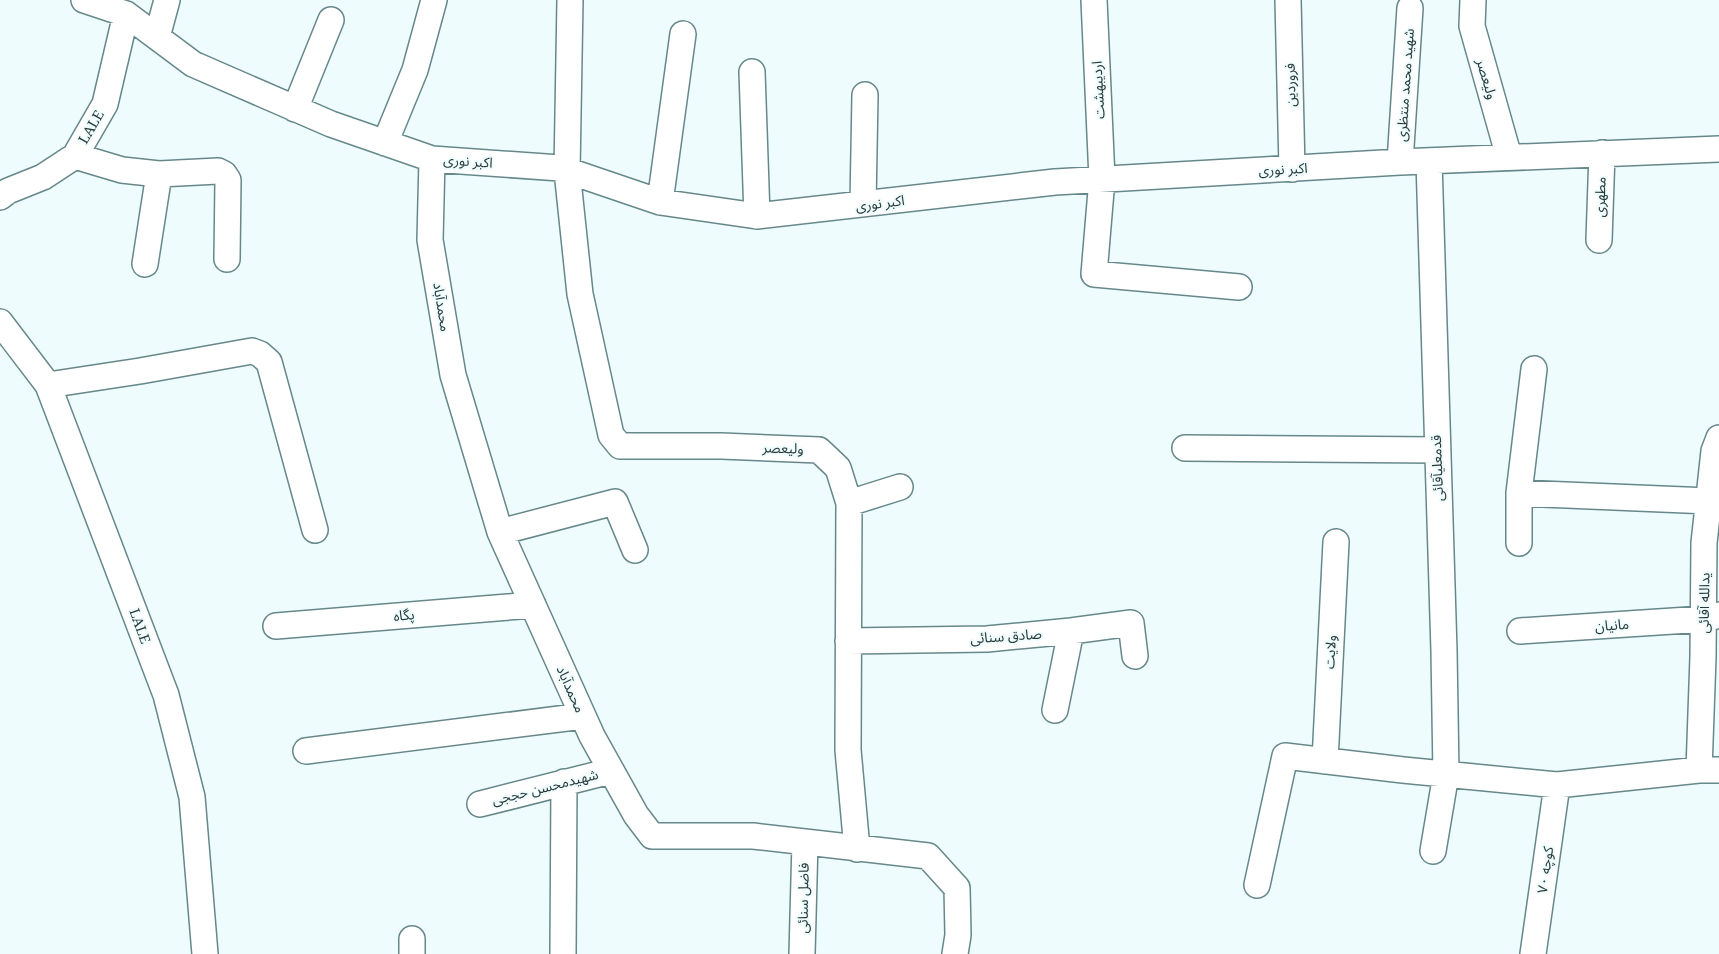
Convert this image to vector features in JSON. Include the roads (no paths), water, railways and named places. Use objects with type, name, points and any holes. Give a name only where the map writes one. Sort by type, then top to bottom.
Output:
[{"type":"street","name":"اکبر نوری","points":[[84,0],[126,14],[192,64],[331,124],[432,159],[560,168],[660,202],[757,216],[1102,179],[1400,162],[1719,149]]},
{"type":"street","points":[[157,37],[166,0]]},
{"type":"street","points":[[385,143],[415,70],[434,0]]},
{"type":"street","name":"ولیعصر","points":[[570,0],[568,171],[580,294],[611,435],[620,446],[721,446],[819,450],[838,468],[849,503],[848,750],[857,849]]},
{"type":"street","name":"اردیبهشت","points":[[1094,0],[1102,179],[1094,274],[1239,287]]},
{"type":"street","name":"فروردین","points":[[1288,0],[1292,169]]},
{"type":"street","name":"ولیعصر","points":[[1473,0],[1472,26],[1510,157]]},
{"type":"street","name":"شهید محمد منتظری","points":[[1400,162],[1410,8]]},
{"type":"street","name":"LALE","points":[[0,197],[8,191],[42,177],[75,156],[105,104],[126,14]]},
{"type":"street","points":[[295,109],[331,20]]},
{"type":"street","points":[[660,202],[683,34]]},
{"type":"street","points":[[752,72],[757,216]]},
{"type":"street","points":[[863,204],[865,95]]},
{"type":"street","name":"مطهری","points":[[1599,240],[1602,153]]},
{"type":"street","points":[[75,156],[122,170],[159,174],[218,171],[224,174],[228,180],[227,259]]},
{"type":"street","name":"محمدآباد","points":[[432,159],[430,240],[453,375],[500,532],[583,716],[636,815],[652,836],[753,836],[928,856],[957,888],[958,934],[955,954]]},
{"type":"street","name":"قدمعلیآقائی","points":[[1429,161],[1446,774],[1433,851]]},
{"type":"street","points":[[145,264],[159,174]]},
{"type":"street","name":"LALE","points":[[0,322],[48,385],[166,695],[192,797],[205,954]]},
{"type":"street","points":[[48,385],[140,371],[252,350],[260,354],[269,362],[315,530]]},
{"type":"street","points":[[1519,544],[1519,493],[1534,369]]},
{"type":"street","name":"یدالله آقائی","points":[[1709,770],[1711,617],[1704,543],[1714,451],[1719,438]]},
{"type":"street","points":[[1185,448],[1437,450]]},
{"type":"street","points":[[849,503],[900,487]]},
{"type":"street","points":[[1519,493],[1709,501]]},
{"type":"street","points":[[500,532],[614,502],[635,550]]},
{"type":"street","name":"ولایت","points":[[1325,761],[1336,542]]},
{"type":"street","name":"پگاه","points":[[276,626],[533,605]]},
{"type":"street","name":"مانیان","points":[[1520,631],[1711,617]]},
{"type":"street","name":"صادق سنائی","points":[[848,641],[987,639],[1131,623],[1135,656]]},
{"type":"street","points":[[1055,710],[1071,631]]},
{"type":"street","points":[[306,751],[583,716]]},
{"type":"street","points":[[1257,885],[1285,756],[1557,785],[1709,770]]},
{"type":"street","name":"شهیدمحسن حججی","points":[[480,804],[611,771]]},
{"type":"street","points":[[563,954],[564,782]]},
{"type":"street","name":"کوچه ۷۰","points":[[1533,954],[1557,785]]},
{"type":"street","name":"فاضل سنائی","points":[[802,954],[805,842]]}]
